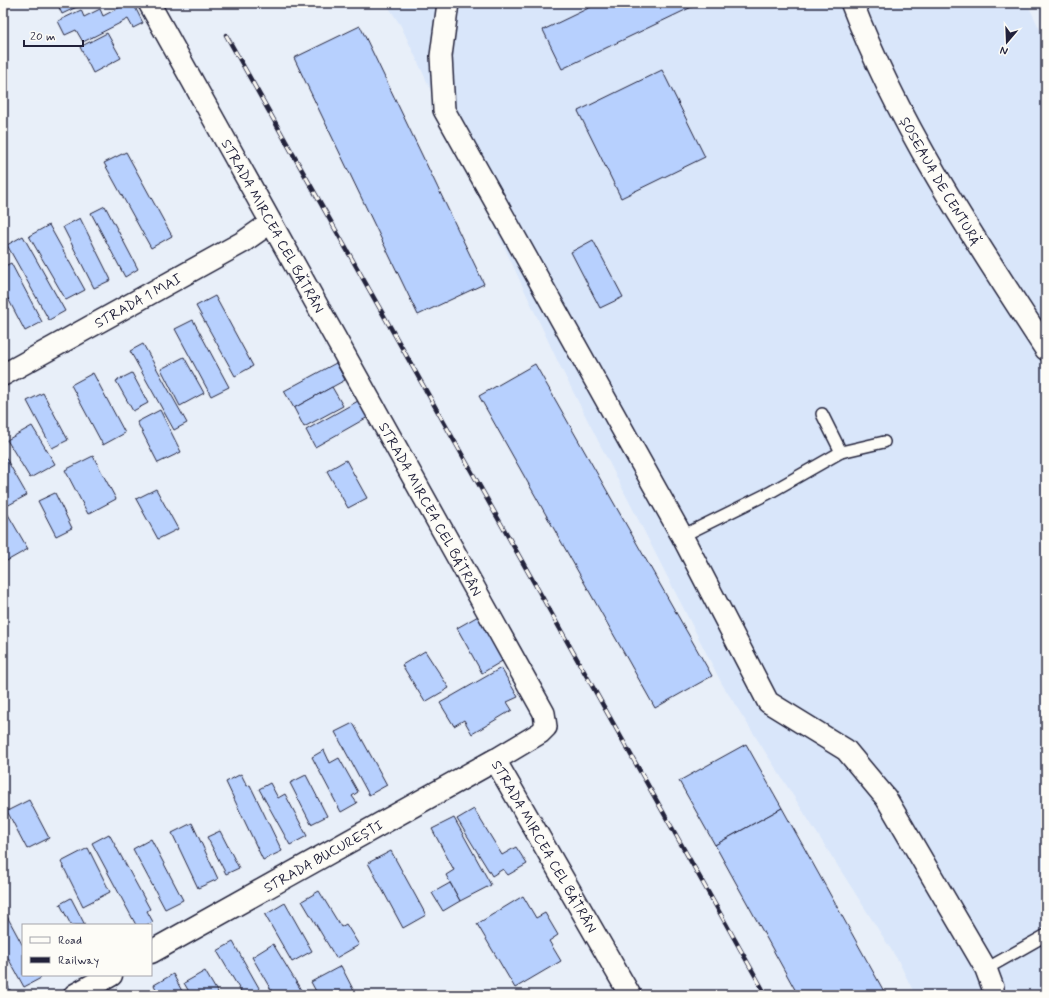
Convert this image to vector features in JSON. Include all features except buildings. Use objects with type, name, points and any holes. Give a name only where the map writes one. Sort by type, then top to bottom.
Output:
[{"type":"street","name":"STRADA MIRCEA CEL BĂTRÂN","points":[[149,3],[270,223],[544,713],[546,727],[540,733],[495,760],[630,995]]},
{"type":"street","points":[[448,3],[441,56],[444,110],[682,536],[768,702],[846,750],[881,792],[986,969],[993,988],[992,995]]},
{"type":"street","name":"ȘOSEAUA DE CENTURĂ","points":[[852,3],[860,24],[911,131],[986,258],[1046,349]]},
{"type":"street","name":"STRADA 1 MAI","points":[[3,375],[243,242],[270,223]]},
{"type":"street","name":"STRADA BUCUREȘTI","points":[[152,951],[495,760]]},
{"type":"street","points":[[75,995],[108,976]]},
{"type":"lane","points":[[822,414],[840,452]]},
{"type":"lane","points":[[682,536],[768,493],[840,452],[884,442]]},
{"type":"lane","points":[[986,969],[1046,935]]},
{"type":"shaded area","points":[[386,3],[1027,3],[1046,42],[1046,995],[915,995],[899,962],[722,684],[559,364],[401,26]]},
{"type":"railway","points":[[226,35],[766,995]]}]
